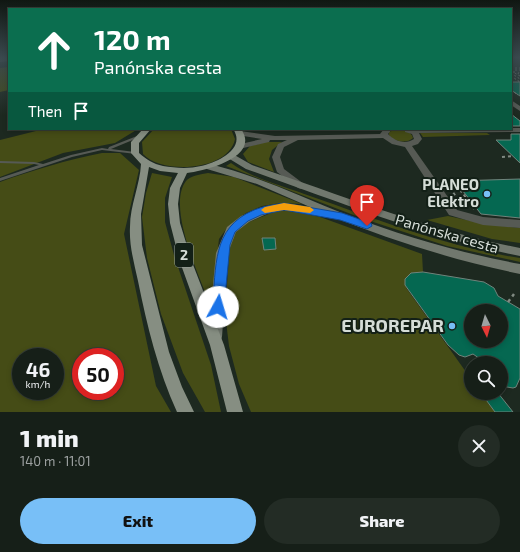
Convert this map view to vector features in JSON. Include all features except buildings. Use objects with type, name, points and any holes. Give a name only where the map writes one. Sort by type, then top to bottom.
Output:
[{"type":"main road","points":[[146,130],[138,138],[134,145],[135,153],[145,164],[165,170],[183,171],[210,167],[231,156],[239,147],[239,131]]},
{"type":"main road","name":"Panónska cesta","points":[[231,156],[248,167],[304,188],[450,236],[520,252]]},
{"type":"main road","points":[[145,164],[146,172],[139,196],[134,232],[144,283],[161,348],[170,378],[186,412]]},
{"type":"main road","name":"Panónska cesta","points":[[210,167],[250,179],[342,216],[427,246],[520,269]]},
{"type":"main road","name":"2","points":[[183,171],[175,188],[175,217],[189,270],[215,337],[235,412]]},
{"type":"main road","points":[[215,337],[220,292],[222,253],[227,237],[238,224],[258,212],[284,206],[342,216]]},
{"type":"street","points":[[512,103],[520,109]]},
{"type":"street","points":[[409,130],[520,130]]},
{"type":"street","points":[[409,130],[418,139]]},
{"type":"street","points":[[239,131],[275,138]]},
{"type":"street","points":[[239,147],[252,142],[275,138],[387,133],[392,141],[407,144],[415,143],[418,139],[520,136]]},
{"type":"street","points":[[299,137],[282,146],[276,157],[280,170],[304,188]]},
{"type":"street","points":[[407,144],[453,213],[484,221],[520,224]]},
{"type":"lane","points":[[0,180],[71,156],[107,149],[138,138]]},
{"type":"lane","points":[[107,149],[135,153]]},
{"type":"lane","points":[[0,162],[34,163],[42,165]]},
{"type":"path","points":[[512,91],[518,95]]},
{"type":"path","points":[[502,157],[513,156]]},
{"type":"path","points":[[470,203],[461,204],[446,182],[454,182],[484,221]]},
{"type":"path","points":[[508,302],[514,294]]},
{"type":"green space","points":[[0,77],[8,77],[8,90],[0,92]]},
{"type":"green space","points":[[40,130],[136,130],[115,143],[63,153],[0,177],[0,140]]},
{"type":"green space","points":[[153,130],[231,130],[235,139],[230,150],[221,158],[194,166],[179,167],[152,161],[143,154],[142,142]]},
{"type":"green space","points":[[394,130],[403,130],[408,132],[413,138],[404,142],[397,141],[389,135],[389,132]]},
{"type":"green space","points":[[420,133],[487,133],[490,135],[423,137]]},
{"type":"green space","points":[[266,142],[282,142],[272,150],[269,159],[274,172],[248,162],[243,154],[250,146]]},
{"type":"green space","points":[[102,153],[120,153],[139,170],[124,234],[156,386],[171,412],[0,412],[0,182],[50,166]]},
{"type":"green space","points":[[231,163],[248,173],[269,182],[414,232],[466,247],[520,258],[520,262],[447,246],[364,219],[226,166]]},
{"type":"green space","points":[[152,173],[172,177],[165,198],[165,222],[174,255],[211,365],[221,412],[205,412],[183,373],[161,314],[147,258],[142,217],[146,193]]},
{"type":"green space","points":[[208,173],[234,177],[302,204],[281,203],[262,206],[246,213],[227,228],[219,239],[211,307],[187,244],[182,225],[180,208],[181,193],[186,181],[193,177]]},
{"type":"green space","points":[[276,211],[291,211],[320,217],[422,254],[423,272],[412,274],[407,278],[405,281],[407,289],[464,369],[464,400],[486,400],[495,412],[251,412],[239,384],[229,346],[225,313],[230,242],[238,229],[244,224]]},
{"type":"green space","points":[[448,216],[485,224],[520,228],[520,243],[492,239],[427,220]]},
{"type":"slow traffic","points":[[265,210],[284,206],[310,210]]},
{"type":"place","name":"PLANEO Elektro","points":[[487,194]]},
{"type":"place","name":"EUROREPAR","points":[[452,326]]},
{"type":"route","points":[[218,307],[222,253],[224,245],[231,230],[245,219],[258,212],[284,206],[342,216],[367,226]]}]
